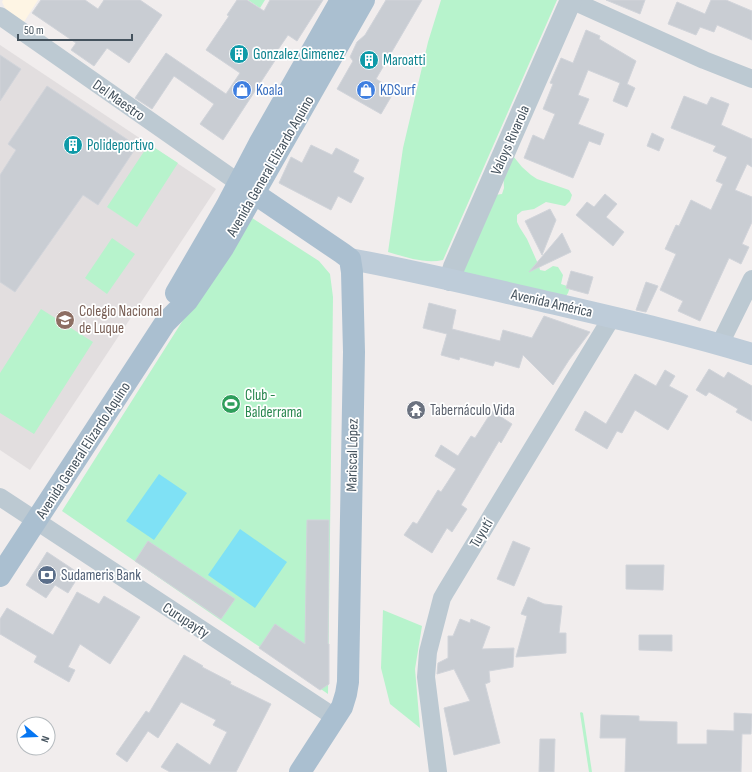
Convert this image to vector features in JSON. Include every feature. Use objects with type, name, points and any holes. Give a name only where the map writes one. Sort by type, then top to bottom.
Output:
[{"type":"main road","name":"Avenida General Elizardo Aquino","points":[[247,188],[341,0]]},
{"type":"main road","name":"Avenida General Elizardo Aquino","points":[[0,576],[164,323],[176,292],[226,207],[247,188],[364,0]]},
{"type":"main road","points":[[247,188],[335,247],[350,259]]},
{"type":"main road","name":"Avenida América","points":[[350,259],[384,265],[612,317],[720,344],[752,354]]},
{"type":"main road","name":"Mariscal López","points":[[300,772],[342,707],[348,682],[354,352],[352,272],[350,259]]},
{"type":"street","points":[[571,0],[704,60],[752,79]]},
{"type":"street","name":"Valoys Rivarola","points":[[450,280],[454,267],[571,0]]},
{"type":"street","name":"Del Maestro","points":[[0,16],[247,188]]},
{"type":"street","points":[[720,344],[752,279]]},
{"type":"street","name":"Tuyutí","points":[[438,772],[426,670],[428,652],[442,598],[612,317]]},
{"type":"street","name":"Curupayty","points":[[0,497],[336,718]]},
{"type":"shaded area","points":[[3,0],[38,0],[24,22],[6,10],[2,2]]},
{"type":"shaded area","name":"Colegio Nacional de Luque","points":[[0,45],[216,189],[30,470],[0,450]]},
{"type":"green space","points":[[248,0],[265,0],[260,8]]},
{"type":"green space","points":[[441,0],[557,0],[443,260],[429,261],[388,252],[403,148],[428,42]]},
{"type":"green space","points":[[149,144],[178,163],[137,227],[107,207]]},
{"type":"green space","points":[[509,151],[522,167],[531,175],[537,179],[569,190],[572,195],[570,201],[565,206],[546,202],[534,209],[522,211],[517,215],[517,222],[527,239],[540,270],[545,271],[553,266],[558,267],[563,275],[561,284],[570,287],[564,299],[468,284],[460,266],[495,195],[502,194],[504,188],[503,168]]},
{"type":"green space","name":"Club - Balderrama","points":[[249,216],[319,261],[330,274],[333,297],[328,694],[62,511]]},
{"type":"green space","points":[[112,238],[135,254],[107,294],[85,278]]},
{"type":"green space","points":[[41,309],[93,342],[34,434],[0,413],[0,373]]},
{"type":"green space","points":[[383,610],[422,626],[415,669],[420,728],[390,704],[381,668]]},
{"type":"green space","points":[[581,712],[583,713],[592,772],[589,772]]},
{"type":"water","points":[[159,474],[187,493],[154,540],[126,521]]},
{"type":"water","points":[[240,529],[287,562],[255,608],[208,575]]},
{"type":"building","points":[[41,0],[85,0],[98,9],[104,0],[140,0],[162,15],[129,63],[107,48],[94,66],[71,50],[76,43],[32,13]]},
{"type":"building","points":[[237,0],[247,0],[264,11],[270,0],[323,0],[297,41],[288,35],[273,57],[276,59],[223,140],[200,124],[214,104],[174,76],[152,109],[135,98],[166,53],[226,94],[240,73],[206,50],[229,16],[227,15]]},
{"type":"building","points":[[386,0],[422,0],[376,79],[395,90],[381,114],[337,89],[353,61],[350,57],[357,42],[365,35]]},
{"type":"building","points":[[606,0],[645,0],[640,14]]},
{"type":"building","points":[[711,0],[726,0],[752,11],[752,40],[717,25],[714,32],[700,27],[696,35],[668,24],[677,2],[705,14]]},
{"type":"building","points":[[586,30],[600,36],[599,39],[636,61],[627,84],[635,88],[627,107],[613,101],[620,83],[588,70],[578,95],[589,99],[578,124],[604,134],[600,145],[589,141],[573,178],[524,158],[533,135],[544,140],[555,114],[543,109],[553,84],[550,83],[561,58],[573,63]]},
{"type":"building","points":[[0,55],[21,69],[0,101]]},
{"type":"building","points":[[47,86],[137,146],[98,205],[83,195],[15,292],[0,282],[0,175],[16,150],[8,144]]},
{"type":"building","points":[[684,96],[707,105],[711,97],[729,104],[721,125],[752,139],[752,167],[747,164],[735,190],[752,197],[752,222],[742,244],[749,247],[741,264],[729,258],[700,321],[678,311],[683,301],[660,290],[676,254],[665,249],[676,225],[679,226],[691,200],[711,210],[723,184],[716,181],[727,157],[713,151],[716,146],[671,128]]},
{"type":"building","points":[[652,133],[664,139],[659,151],[647,146]]},
{"type":"building","points":[[311,145],[332,155],[336,148],[359,160],[353,172],[364,178],[351,203],[338,196],[331,210],[279,183],[291,157],[302,163]]},
{"type":"building","points":[[605,194],[617,204],[606,217],[624,232],[613,246],[576,215],[587,202],[594,207]]},
{"type":"building","points":[[550,209],[556,220],[542,255],[525,221]]},
{"type":"building","points":[[562,233],[571,252],[529,272]]},
{"type":"building","points":[[571,271],[593,277],[588,294],[566,288]]},
{"type":"building","points":[[646,282],[658,286],[646,312],[636,310]]},
{"type":"building","points":[[429,303],[456,310],[452,329],[500,341],[503,330],[532,338],[544,316],[590,332],[553,385],[523,355],[519,368],[495,361],[493,366],[460,357],[459,360],[441,355],[447,334],[423,328]]},
{"type":"building","points":[[709,369],[724,378],[728,372],[752,386],[752,421],[736,412],[738,409],[709,392],[706,396],[696,390]]},
{"type":"building","points":[[665,370],[675,376],[669,386],[688,396],[668,430],[635,410],[622,433],[617,431],[607,449],[575,430],[585,411],[606,424],[635,374],[656,386]]},
{"type":"building","points":[[492,411],[512,424],[501,443],[499,441],[461,505],[467,509],[452,532],[447,528],[432,553],[404,535],[413,522],[417,524],[438,490],[441,492],[456,469],[435,456],[441,445],[458,456],[471,436],[475,438]]},
{"type":"building","points":[[307,520],[329,520],[329,684],[320,690],[259,648],[275,624],[305,644]]},
{"type":"building","points":[[148,541],[235,599],[221,619],[135,561]]},
{"type":"building","points":[[513,541],[530,548],[514,586],[497,579]]},
{"type":"building","name":"Sudameris Bank","points":[[47,552],[80,574],[68,593],[55,585],[46,598],[26,585]]},
{"type":"building","points":[[626,565],[664,565],[663,590],[626,589]]},
{"type":"building","points":[[77,592],[99,604],[104,596],[140,617],[110,664],[80,644],[68,667],[75,670],[69,682],[34,662],[37,656],[0,634],[0,619],[7,608],[53,635]]},
{"type":"building","points":[[528,597],[544,604],[562,606],[559,633],[566,633],[566,653],[516,657],[527,616],[521,614]]},
{"type":"building","points":[[460,619],[470,623],[471,619],[490,627],[482,649],[514,648],[513,667],[489,671],[490,682],[485,684],[500,743],[454,755],[444,708],[470,701],[454,669],[437,674],[438,663],[448,658],[448,636],[453,636]]},
{"type":"building","points":[[639,635],[672,635],[672,651],[639,650]]},
{"type":"building","points":[[184,655],[203,666],[202,667],[231,682],[230,684],[271,704],[236,772],[170,772],[161,767],[177,743],[210,765],[227,732],[213,725],[216,720],[181,702],[158,738],[148,731],[127,762],[116,754],[146,711],[149,713]]},
{"type":"building","points":[[734,713],[752,714],[751,734],[742,734],[741,772],[625,772],[626,738],[600,738],[601,715],[639,716],[639,721],[677,722],[677,744],[707,744],[707,730],[734,731]]},
{"type":"building","points":[[540,739],[555,739],[554,772],[539,772]]},
{"type":"place","name":"Gonzalez Gimenez","points":[[239,54]]},
{"type":"place","name":"Maroatti","points":[[369,60]]},
{"type":"place","name":"Koala","points":[[242,90]]},
{"type":"place","name":"KDSurf","points":[[366,90]]},
{"type":"place","name":"Polideportivo","points":[[73,145]]},
{"type":"place","name":"Colegio Nacional de Luque","points":[[65,320]]},
{"type":"place","name":"Club - Balderrama","points":[[231,404]]},
{"type":"place","name":"Tabernáculo Vida","points":[[416,410]]},
{"type":"place","name":"Sudameris Bank","points":[[47,575]]}]
